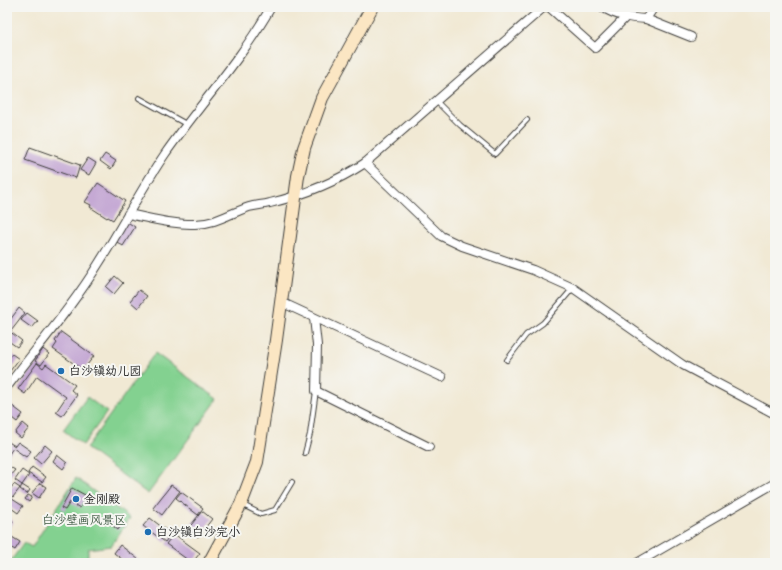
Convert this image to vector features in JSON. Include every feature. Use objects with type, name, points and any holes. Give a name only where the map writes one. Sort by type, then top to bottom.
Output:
[{"type":"main road","points":[[209,563],[241,504],[252,477],[260,446],[295,196],[304,148],[322,98],[372,7]]},
{"type":"street","points":[[8,386],[48,336],[99,264],[139,194],[186,124],[242,54],[271,7]]},
{"type":"street","points":[[128,214],[187,225],[206,224],[223,219],[250,206],[295,196],[331,183],[365,163],[544,7]]},
{"type":"street","points":[[550,7],[595,48],[626,17]]},
{"type":"street","points":[[602,7],[610,12],[626,17],[646,19],[691,37]]},
{"type":"street","points":[[646,19],[654,7]]},
{"type":"street","points":[[365,163],[441,236],[462,246],[533,270],[573,288],[683,365],[775,414]]},
{"type":"street","points":[[281,302],[442,377]]},
{"type":"street","points":[[314,318],[317,351],[316,391],[429,447]]},
{"type":"street","points":[[637,563],[775,483]]},
{"type":"lane","points":[[139,98],[186,124]]},
{"type":"lane","points":[[436,101],[460,125],[495,154],[527,120]]},
{"type":"lane","points":[[507,360],[526,335],[543,323],[573,288]]},
{"type":"lane","points":[[304,453],[310,434],[316,391]]},
{"type":"lane","points":[[241,504],[261,514],[275,510],[292,482]]},
{"type":"green space","points":[[155,353],[218,399],[148,494],[86,448]]},
{"type":"green space","points":[[87,397],[107,412],[83,445],[63,430]]},
{"type":"green space","name":"白沙壁画风景区","points":[[76,478],[130,518],[111,546],[88,549],[88,563],[9,563],[24,543],[32,547]]},
{"type":"building","points":[[30,147],[80,165],[76,178],[25,160]]},
{"type":"building","points":[[105,154],[116,161],[111,169],[100,161]]},
{"type":"building","points":[[88,158],[96,163],[89,175],[80,170]]},
{"type":"building","points":[[98,183],[125,201],[113,220],[108,217],[107,218],[85,202]]},
{"type":"building","points":[[126,221],[135,227],[123,246],[114,240]]},
{"type":"building","points":[[115,276],[123,283],[114,294],[106,287]]},
{"type":"building","points":[[139,290],[147,296],[138,308],[130,301]]},
{"type":"building","points":[[19,308],[25,313],[8,335],[7,324]]},
{"type":"building","points":[[27,313],[38,321],[32,328],[21,320]]},
{"type":"building","points":[[61,332],[94,356],[83,370],[53,349],[57,343],[55,341]]},
{"type":"building","points":[[12,333],[22,341],[17,347],[7,340]]},
{"type":"building","points":[[43,349],[49,354],[41,365],[35,361]]},
{"type":"building","points":[[12,354],[19,359],[7,375],[7,360]]},
{"type":"building","points":[[37,363],[43,368],[46,364],[75,385],[71,390],[77,395],[62,416],[56,412],[66,397],[37,376],[25,394],[18,389]]},
{"type":"building","points":[[11,405],[23,414],[17,422],[7,414]]},
{"type":"building","points":[[23,423],[29,428],[21,438],[15,433]]},
{"type":"building","points":[[7,441],[15,446],[18,442],[31,451],[26,457],[13,448],[7,457]]},
{"type":"building","points":[[45,445],[52,451],[41,464],[34,458]]},
{"type":"building","points":[[57,455],[67,463],[63,469],[53,461]]},
{"type":"building","points":[[7,465],[15,470],[9,477],[7,475]]},
{"type":"building","points":[[32,467],[46,477],[42,482],[28,473]]},
{"type":"building","points":[[22,470],[29,475],[22,485],[15,480]]},
{"type":"building","points":[[40,483],[46,487],[39,498],[32,493]]},
{"type":"building","points":[[14,484],[20,488],[13,497],[7,493]]},
{"type":"building","points":[[22,485],[30,490],[27,494],[20,489]]},
{"type":"building","points":[[171,485],[180,491],[162,515],[153,508]]},
{"type":"building","name":"金刚殿","points":[[72,488],[87,496],[80,508],[70,502],[65,510],[61,508]]},
{"type":"building","points":[[181,492],[203,508],[198,515],[176,498]]},
{"type":"building","points":[[28,495],[32,497],[29,502],[25,499]]},
{"type":"building","points":[[9,497],[23,506],[18,513],[7,505]]},
{"type":"building","points":[[202,511],[212,519],[198,537],[188,529]]},
{"type":"building","points":[[7,517],[13,521],[9,528],[7,526]]},
{"type":"building","points":[[113,517],[122,524],[118,530],[109,523]]},
{"type":"building","points":[[150,518],[171,534],[165,542],[143,526]]},
{"type":"building","points":[[7,534],[20,542],[15,550],[7,545]]},
{"type":"building","points":[[174,534],[200,553],[192,563],[166,544]]},
{"type":"building","points":[[120,545],[143,563],[127,563],[114,553]]},
{"type":"building","points":[[62,559],[69,563],[55,563],[56,560],[59,562]]},
{"type":"place","name":"白沙镇幼儿园","points":[[61,371]]},
{"type":"place","name":"金刚殿","points":[[76,499]]},
{"type":"place","name":"白沙镇白沙完小","points":[[148,532]]}]
